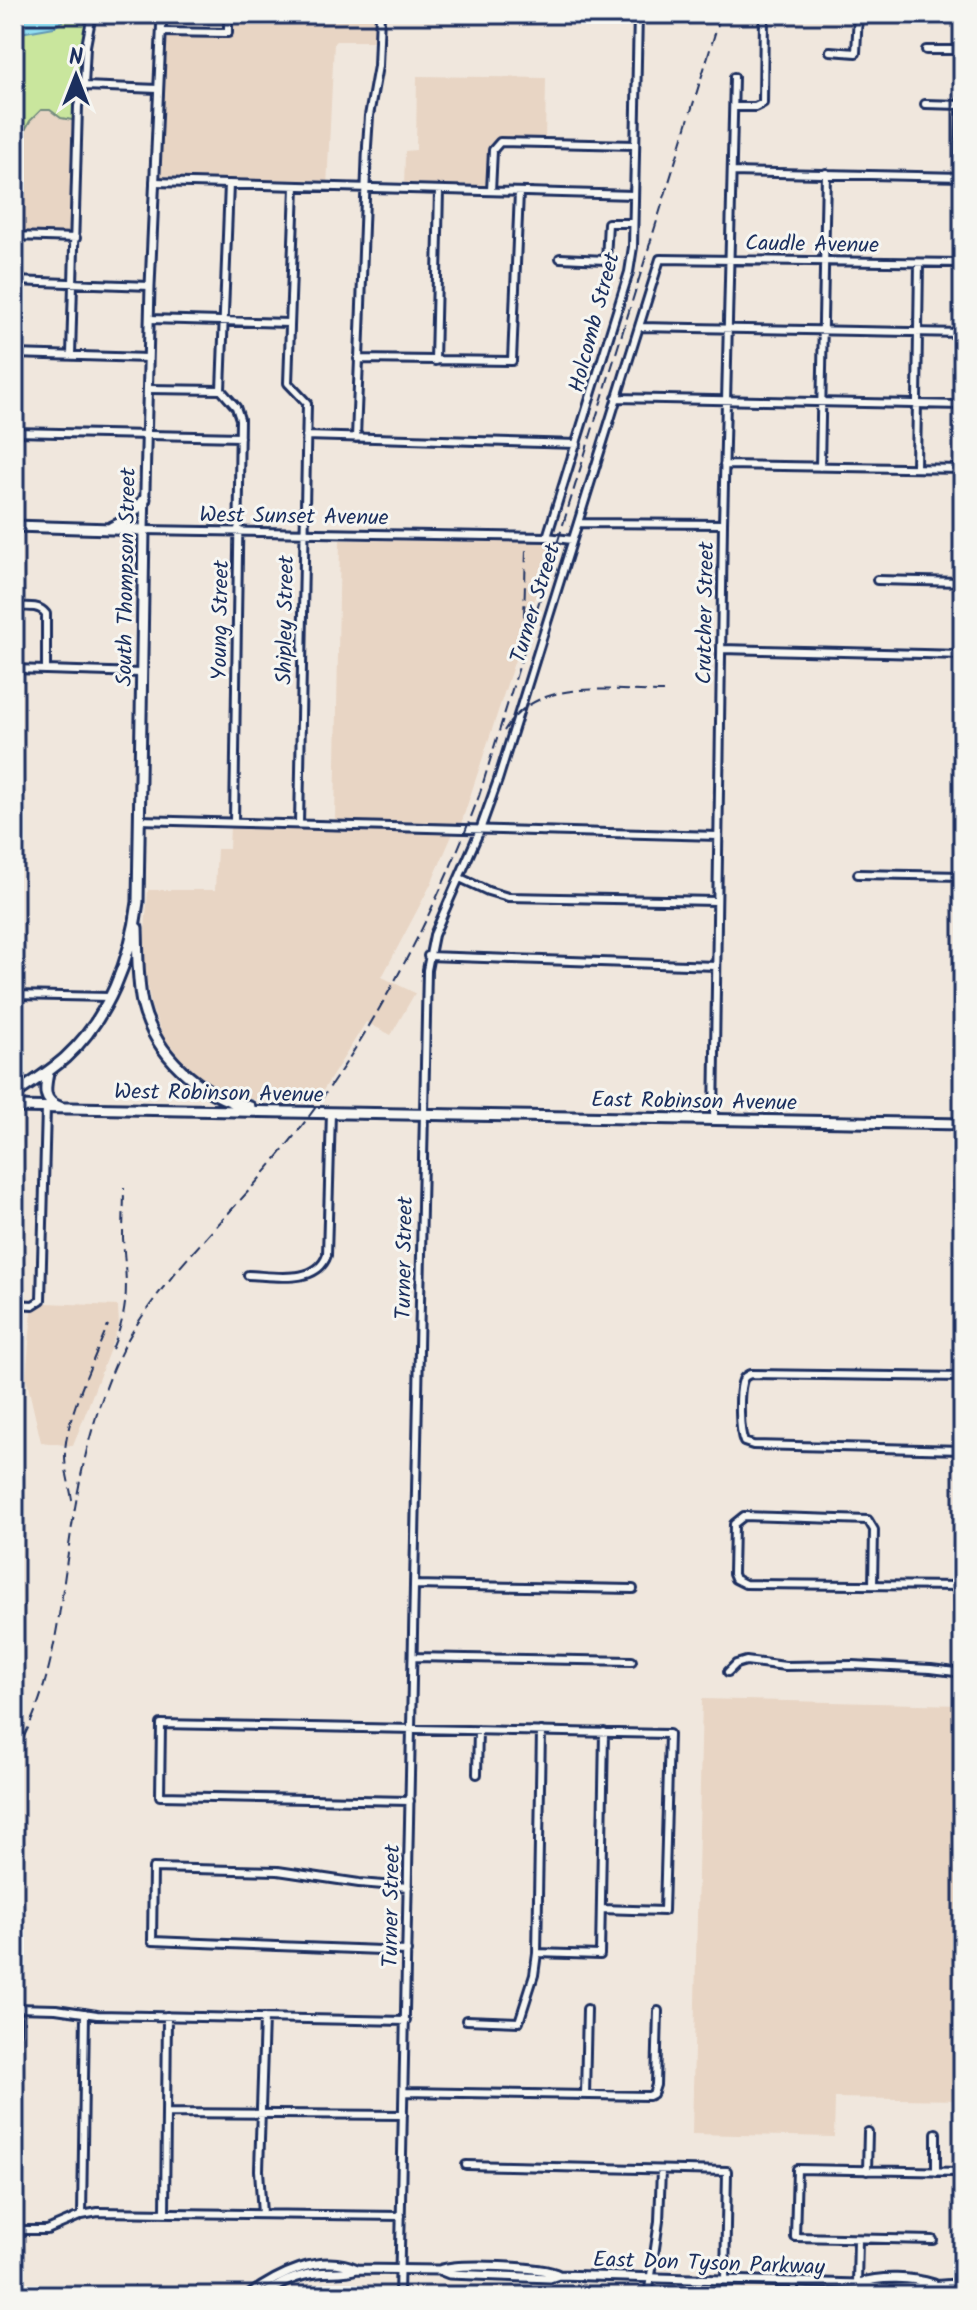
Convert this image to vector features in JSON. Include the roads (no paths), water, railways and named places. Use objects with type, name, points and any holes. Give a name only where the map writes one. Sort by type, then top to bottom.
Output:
[{"type":"highway","points":[[108,529],[127,520],[145,499]]},
{"type":"highway","name":"West Sunset Avenue","points":[[14,526],[144,530]]},
{"type":"highway","name":"South Thompson Street","points":[[14,1095],[48,1073],[73,1049],[100,1015],[124,967],[136,916],[144,530]]},
{"type":"highway","points":[[136,916],[139,977],[146,1016],[160,1044],[180,1068],[210,1091],[225,1100],[269,1111]]},
{"type":"highway","points":[[124,967],[139,977]]},
{"type":"highway","points":[[48,1073],[46,1097],[56,1106],[67,1108]]},
{"type":"highway","points":[[209,1110],[210,1091]]},
{"type":"highway","name":"West Robinson Avenue","points":[[14,1107],[424,1113]]},
{"type":"highway","name":"East Robinson Avenue","points":[[424,1113],[963,1124]]},
{"type":"main road","name":"South Thompson Street","points":[[144,530],[150,286],[162,14]]},
{"type":"main road","points":[[248,2296],[296,2269],[348,2264],[357,2269]]},
{"type":"main road","name":"East Don Tyson Parkway","points":[[357,2269],[439,2270],[449,2274],[550,2278],[559,2275],[857,2284],[869,2287],[963,2284]]},
{"type":"main road","points":[[262,2296],[285,2281],[298,2277],[357,2269]]},
{"type":"street","points":[[71,355],[78,106],[84,86],[86,46],[92,14]]},
{"type":"street","points":[[161,32],[228,33],[228,14]]},
{"type":"street","points":[[356,438],[369,116],[378,66],[380,14]]},
{"type":"street","name":"Holcomb Street","points":[[547,537],[629,272],[638,14]]},
{"type":"street","points":[[734,107],[755,107],[763,103],[764,14]]},
{"type":"street","points":[[830,51],[856,53],[858,14]]},
{"type":"street","points":[[732,172],[961,177],[963,48],[926,50]]},
{"type":"street","name":"Crutcher Street","points":[[714,1119],[724,465],[734,77]]},
{"type":"street","points":[[84,86],[158,89]]},
{"type":"street","points":[[925,104],[961,105]]},
{"type":"street","points":[[491,191],[493,150],[500,142],[635,145]]},
{"type":"street","points":[[820,467],[826,173]]},
{"type":"street","points":[[154,182],[634,195]]},
{"type":"street","points":[[148,389],[221,390],[229,184]]},
{"type":"street","name":"Shipley Street","points":[[295,186],[288,383],[307,403],[299,824]]},
{"type":"street","points":[[435,361],[439,190]]},
{"type":"street","points":[[358,359],[512,361],[519,192]]},
{"type":"street","points":[[560,258],[606,260],[608,223],[633,223]]},
{"type":"street","points":[[14,236],[76,238]]},
{"type":"street","name":"Caudle Avenue","points":[[660,259],[963,263]]},
{"type":"street","name":"Turner Street","points":[[399,2296],[428,956],[434,935],[480,830],[520,711],[660,259]]},
{"type":"street","points":[[916,468],[919,263]]},
{"type":"street","points":[[14,281],[150,286]]},
{"type":"street","points":[[149,319],[289,323]]},
{"type":"street","points":[[639,327],[963,333]]},
{"type":"street","points":[[14,354],[148,358]]},
{"type":"street","name":"Young Street","points":[[221,390],[239,412],[240,437],[234,822]]},
{"type":"street","points":[[616,398],[963,405]]},
{"type":"street","points":[[14,432],[240,437]]},
{"type":"street","points":[[306,436],[577,444]]},
{"type":"street","points":[[724,465],[963,469]]},
{"type":"street","points":[[579,523],[723,524]]},
{"type":"street","name":"West Sunset Avenue","points":[[144,530],[547,537],[572,540]]},
{"type":"street","points":[[877,580],[963,582]]},
{"type":"street","points":[[14,607],[44,610],[47,618],[46,670]]},
{"type":"street","points":[[721,649],[963,655]]},
{"type":"street","points":[[14,669],[141,673]]},
{"type":"street","points":[[139,820],[718,836]]},
{"type":"street","points":[[858,874],[963,876]]},
{"type":"street","points":[[460,878],[508,897],[717,901]]},
{"type":"street","points":[[428,956],[716,966]]},
{"type":"street","points":[[14,995],[109,997]]},
{"type":"street","points":[[14,1304],[33,1305],[41,1300],[46,1108]]},
{"type":"street","points":[[248,1275],[308,1275],[324,1264],[327,1255],[331,1112]]},
{"type":"street","points":[[963,1377],[750,1374],[746,1375],[742,1384],[740,1432],[744,1442],[753,1445],[963,1450]]},
{"type":"street","points":[[873,1585],[874,1530],[871,1522],[864,1518],[744,1516],[736,1520],[732,1568],[735,1579],[745,1584],[963,1586]]},
{"type":"street","points":[[414,1585],[633,1589]]},
{"type":"street","points":[[413,1657],[632,1661]]},
{"type":"street","points":[[728,1672],[736,1664],[746,1661],[785,1666],[852,1665],[963,1673]]},
{"type":"street","points":[[410,1801],[160,1796],[161,1724],[669,1734],[664,1911],[601,1909]]},
{"type":"street","points":[[477,1774],[478,1730]]},
{"type":"street","points":[[466,2020],[519,2022],[534,1975],[541,1731]]},
{"type":"street","points":[[537,1953],[600,1955],[604,1732]]},
{"type":"street","points":[[407,1951],[152,1941],[153,1868],[278,1871],[408,1887]]},
{"type":"street","points":[[14,2191],[16,2008],[167,2016],[406,2021]]},
{"type":"street","points":[[585,2095],[587,2009]]},
{"type":"street","points":[[404,2092],[653,2094],[656,2085],[658,2011]]},
{"type":"street","points":[[82,2215],[85,2013]]},
{"type":"street","points":[[165,2213],[167,2016]]},
{"type":"street","points":[[262,2214],[259,2170],[264,2018]]},
{"type":"street","points":[[166,2113],[403,2115]]},
{"type":"street","points":[[867,2171],[868,2132]]},
{"type":"street","points":[[936,2133],[936,2172]]},
{"type":"street","points":[[466,2165],[727,2171],[725,2280]]},
{"type":"street","points":[[933,2240],[795,2237],[797,2169],[963,2172]]},
{"type":"street","points":[[648,2296],[659,2221],[661,2170]]},
{"type":"street","points":[[14,2230],[47,2230],[82,2215],[98,2212],[401,2216]]},
{"type":"street","points":[[857,2284],[858,2239]]},
{"type":"street","points":[[794,2283],[794,2296]]},
{"type":"water","points":[[14,14],[73,14],[54,27],[14,34]]},
{"type":"railway","points":[[14,1754],[38,1704],[46,1677],[82,1472],[93,1428],[116,1363],[130,1335],[167,1282],[276,1159],[338,1075],[392,986],[460,844],[479,796],[721,14]]},
{"type":"railway","points":[[521,634],[526,550]]},
{"type":"railway","points":[[504,731],[518,713],[554,694],[597,689],[663,692]]},
{"type":"railway","points":[[112,1349],[126,1294],[124,1187]]},
{"type":"railway","points":[[72,1500],[65,1462],[69,1426],[108,1325]]}]
